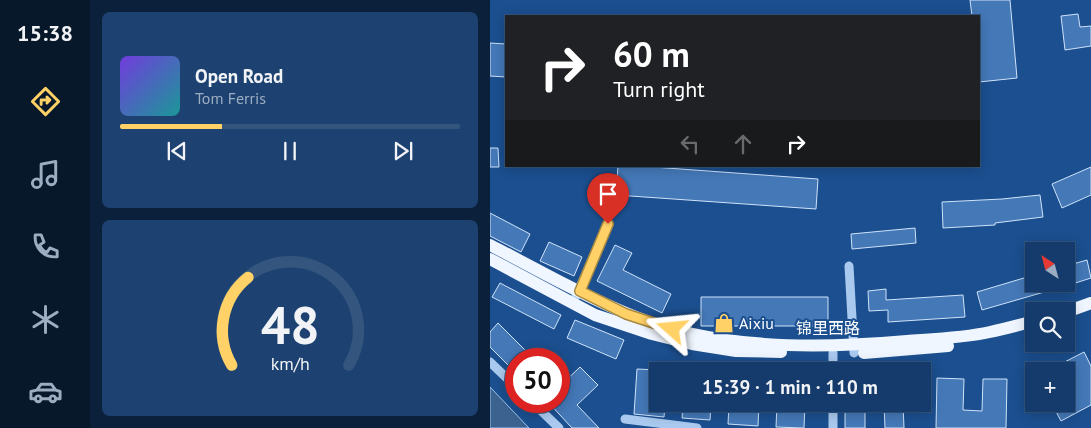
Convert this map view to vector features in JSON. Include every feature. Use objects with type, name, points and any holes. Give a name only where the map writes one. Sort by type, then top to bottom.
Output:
[{"type":"main road","name":"锦里西路","points":[[490,246],[626,314],[672,329],[711,337],[853,349],[930,348],[970,343],[1025,332]]},
{"type":"main road","name":"锦里西路","points":[[490,259],[596,315],[652,334],[692,344],[736,351],[833,353],[988,332],[1025,323]]},
{"type":"main road","points":[[1075,309],[1091,304]]},
{"type":"main road","points":[[1075,317],[1091,312]]},
{"type":"street","points":[[572,302],[580,291],[608,224]]},
{"type":"street","points":[[849,266],[853,349]]},
{"type":"street","points":[[833,353],[833,362]]},
{"type":"street","points":[[490,362],[505,376]]},
{"type":"street","points":[[833,412],[833,428]]},
{"type":"street","points":[[543,413],[559,428]]},
{"type":"street","points":[[624,419],[698,428]]},
{"type":"water","points":[[490,387],[505,403],[505,413],[515,413],[529,428],[490,428]]},
{"type":"building","points":[[970,0],[1010,0],[1017,78],[980,82],[980,15],[972,15]]},
{"type":"building","points":[[1078,14],[1080,27],[1091,26],[1091,46],[1065,50],[1061,16]]},
{"type":"building","points":[[490,43],[505,44],[505,77],[490,76]]},
{"type":"building","points":[[490,148],[498,148],[499,167],[490,167]]},
{"type":"building","points":[[618,167],[653,167],[818,179],[816,209],[616,195]]},
{"type":"building","points":[[1091,167],[1091,195],[1062,208],[1052,184]]},
{"type":"building","points":[[1040,195],[1043,217],[995,223],[995,225],[943,228],[942,202]]},
{"type":"building","points":[[490,213],[530,234],[521,252],[490,236]]},
{"type":"building","points":[[915,228],[916,243],[852,249],[851,234]]},
{"type":"building","points":[[549,242],[582,257],[574,276],[540,261]]},
{"type":"building","points":[[615,245],[632,253],[623,270],[671,294],[662,313],[597,281]]},
{"type":"building","points":[[1087,260],[1091,278],[1075,283],[1075,263]]},
{"type":"building","points":[[1025,278],[1025,292],[1044,292],[982,310],[977,292]]},
{"type":"building","points":[[500,283],[561,315],[554,329],[492,297]]},
{"type":"building","points":[[886,289],[886,300],[963,295],[965,317],[888,322],[888,310],[869,311],[868,291]]},
{"type":"building","points":[[701,297],[828,297],[828,326],[701,326]]},
{"type":"building","points":[[575,320],[624,340],[616,359],[567,338]]},
{"type":"building","points":[[498,323],[523,348],[505,348],[505,362],[490,347],[490,332]]},
{"type":"building","points":[[1084,352],[1091,366],[1091,405],[1061,421],[1056,412],[1075,412],[1075,362],[1065,362]]},
{"type":"building","points":[[580,367],[598,385],[577,405],[599,428],[572,428],[558,413],[570,413],[570,377]]},
{"type":"building","points":[[637,369],[649,370],[649,412],[664,412],[664,417],[634,414]]},
{"type":"building","points":[[937,378],[964,379],[963,410],[982,411],[983,379],[1007,379],[1006,428],[936,428]]},
{"type":"building","points":[[682,412],[710,412],[710,420],[682,418]]},
{"type":"building","points":[[729,412],[759,412],[758,426],[728,424]]},
{"type":"building","points":[[777,412],[805,412],[804,428],[776,427]]},
{"type":"building","points":[[845,412],[865,412],[865,428],[845,428]]},
{"type":"building","points":[[884,412],[903,412],[904,428],[885,428]]},
{"type":"place","name":"Aixiu","points":[[724,323]]},
{"type":"route","points":[[608,224],[580,291],[626,314],[672,329]]}]
